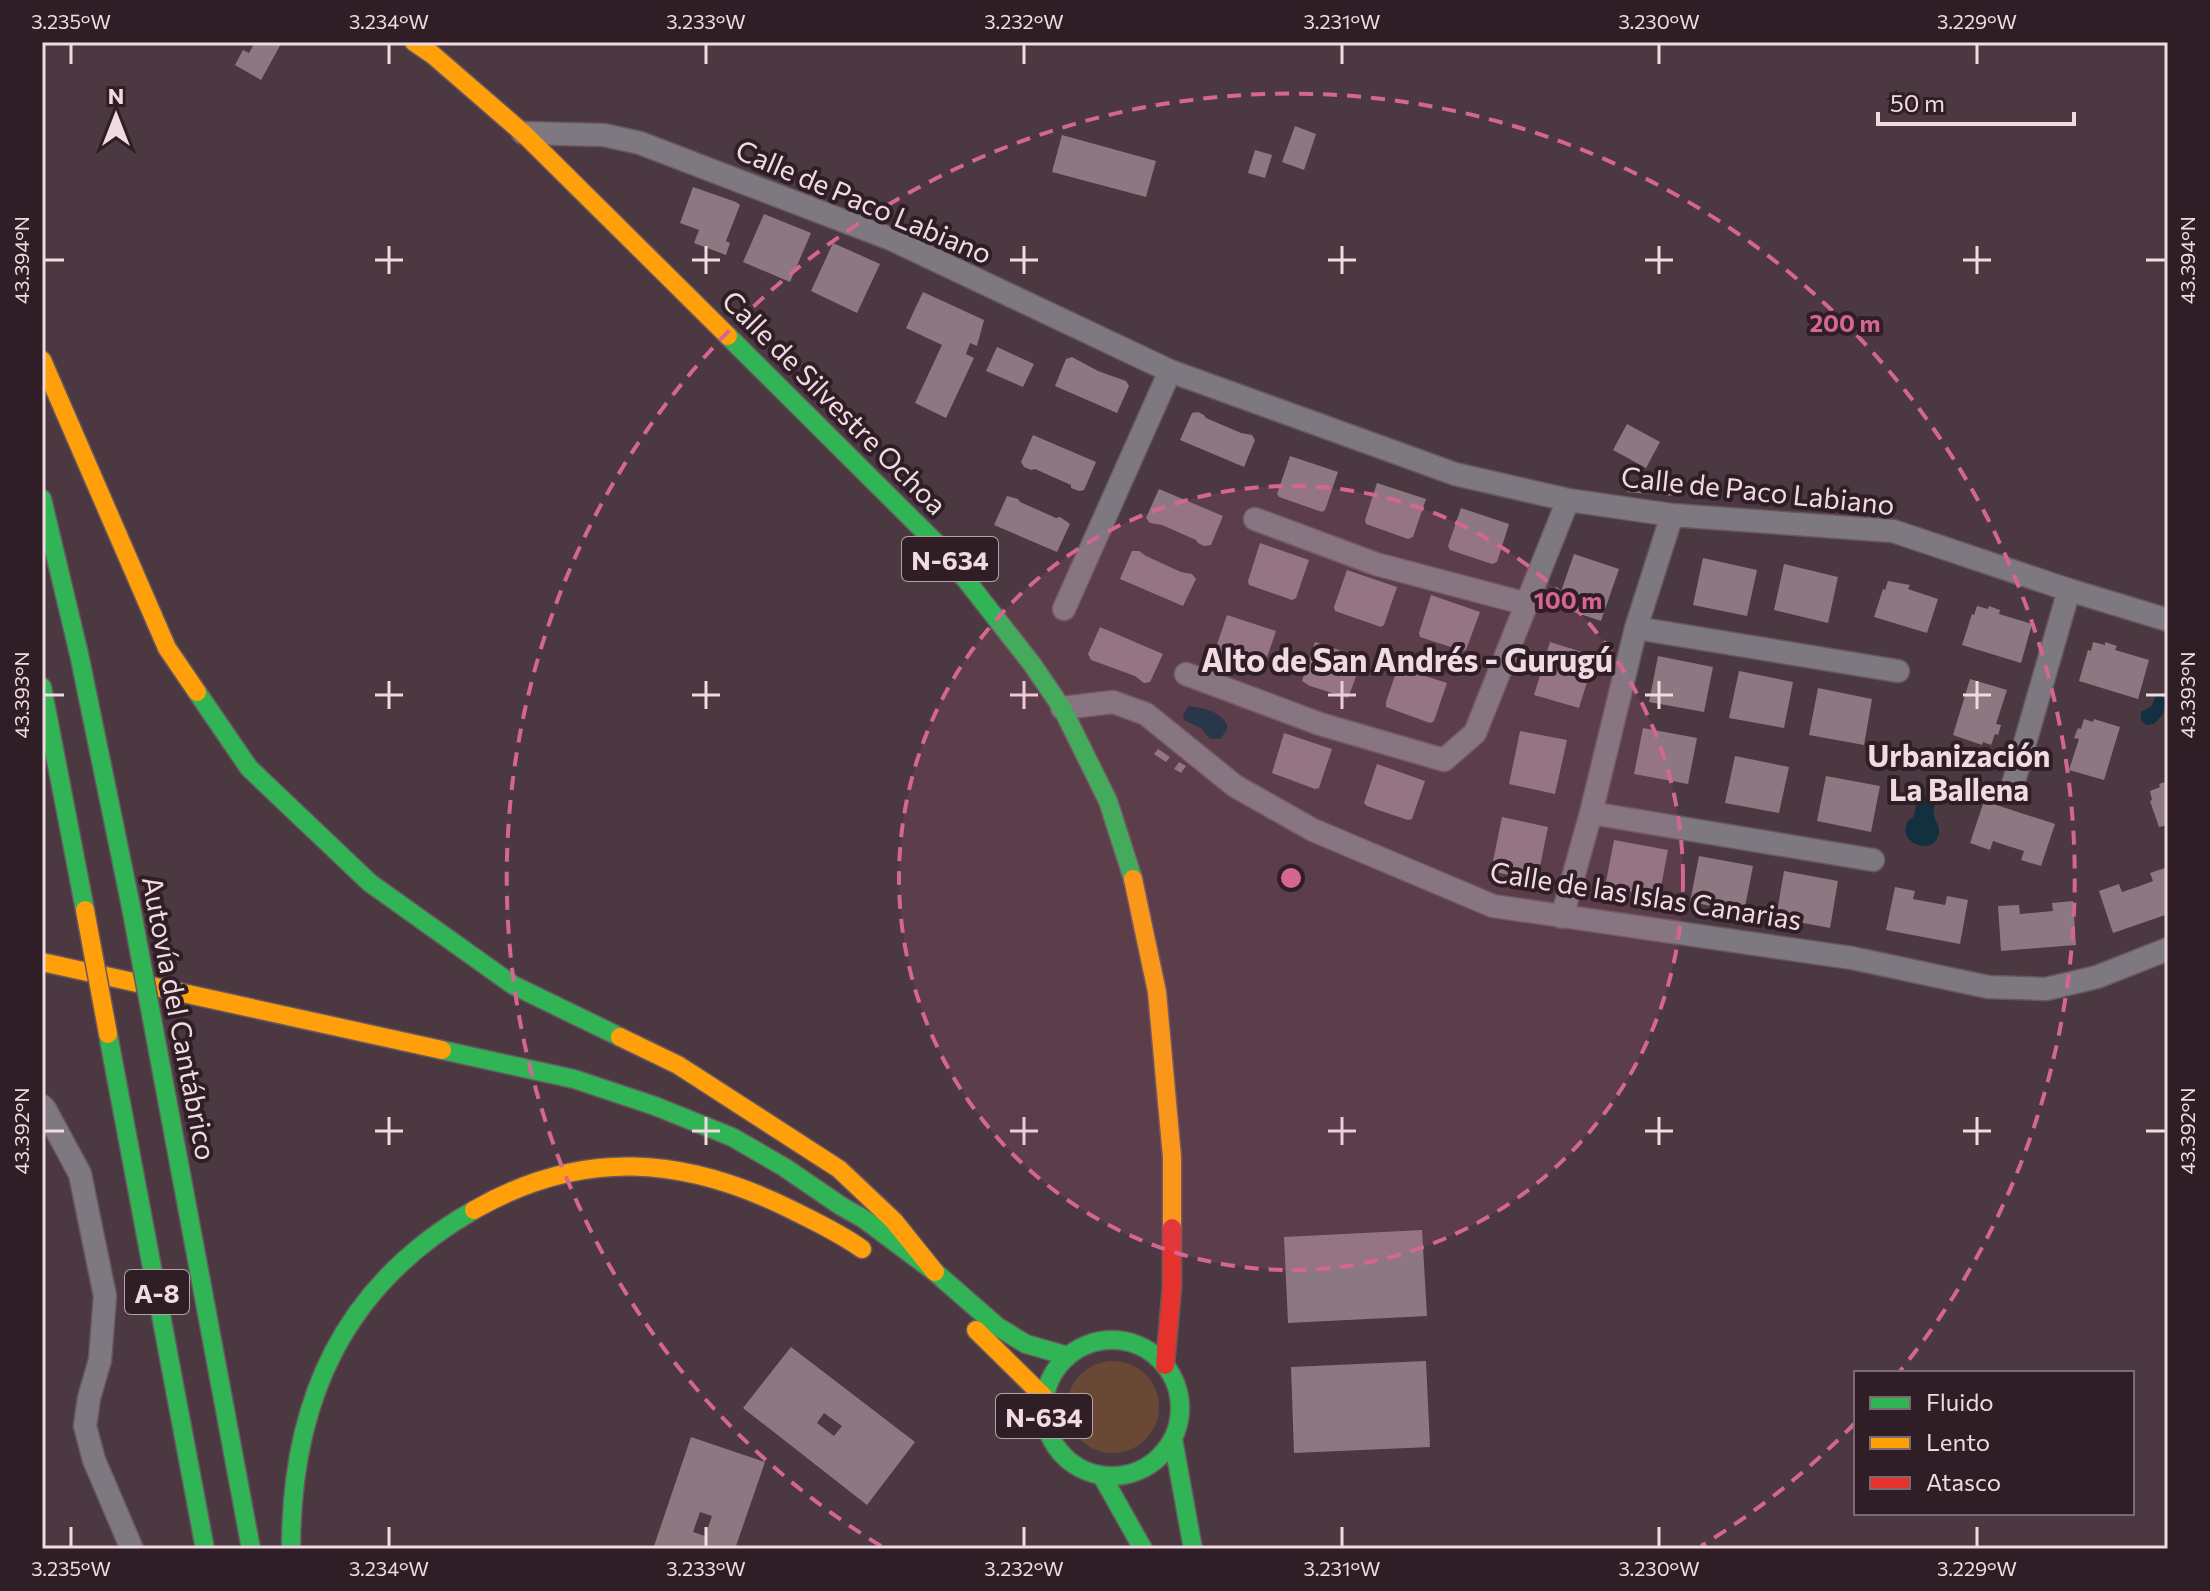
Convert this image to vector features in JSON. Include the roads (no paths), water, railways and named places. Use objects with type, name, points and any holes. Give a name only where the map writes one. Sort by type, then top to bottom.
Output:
[{"type":"highway","name":"Calle de Silvestre Ochoa","points":[[428,46],[523,133],[941,548],[1032,664],[1062,708],[1108,801],[1129,863],[1142,918],[1157,992],[1164,1061],[1172,1157],[1173,1226]]},
{"type":"highway","points":[[42,360],[167,648],[249,768],[370,883],[513,985],[678,1065],[839,1169],[894,1221],[935,1272]]},
{"type":"highway","name":"Autovía del Cantábrico","points":[[42,499],[79,654],[131,907],[251,1549]]},
{"type":"highway","name":"A-8","points":[[43,690],[205,1549]]},
{"type":"highway","points":[[42,962],[574,1079],[655,1106],[732,1137],[784,1167],[864,1219],[935,1272],[998,1327],[1026,1344],[1068,1356]]},
{"type":"highway","points":[[291,1549],[293,1491],[299,1447],[322,1375],[334,1349],[385,1280],[417,1249],[454,1220],[493,1200],[555,1176],[584,1170],[663,1168],[709,1176],[752,1191],[848,1239],[880,1261]]},
{"type":"highway","points":[[841,1206],[1044,1397]]},
{"type":"highway","name":"N-634","points":[[1155,1277],[1173,1226]]},
{"type":"highway","name":"N-634","points":[[1126,1325],[1110,1340],[1087,1345],[1068,1356],[1057,1368],[1044,1397],[1044,1419],[1051,1439],[1064,1457],[1081,1470],[1102,1476],[1123,1476],[1144,1469],[1161,1457],[1173,1439],[1179,1421],[1180,1401],[1175,1382],[1165,1365],[1172,1287],[1173,1226]]},
{"type":"highway","points":[[1110,1340],[1130,1343],[1149,1351],[1165,1365]]},
{"type":"highway","name":"N-634","points":[[1173,1439],[1193,1549]]},
{"type":"highway","name":"N-634","points":[[1102,1476],[1143,1549]]},
{"type":"street","name":"Calle de Paco Labiano","points":[[523,133],[604,135],[640,143],[891,239],[1170,371],[1455,474],[1568,500],[1672,515],[1893,531],[2168,620]]},
{"type":"street","points":[[1064,609],[1170,371]]},
{"type":"street","points":[[1186,674],[1320,724],[1444,760],[1475,733],[1568,500]]},
{"type":"street","points":[[1562,917],[1636,628],[1672,515]]},
{"type":"street","points":[[1255,519],[1376,564],[1527,604]]},
{"type":"street","points":[[2012,788],[2069,590]]},
{"type":"street","points":[[1636,628],[1898,671]]},
{"type":"street","name":"Calle de las Islas Canarias","points":[[1062,708],[1113,702],[1146,714],[1235,786],[1313,830],[1493,906],[1852,958],[1988,987],[2046,989],[2097,977],[2168,949]]},
{"type":"street","points":[[1591,813],[1873,860]]},
{"type":"street","points":[[42,1106],[80,1174],[105,1296],[100,1360],[85,1426],[94,1460],[132,1549]]},
{"type":"water","points":[[2159,695],[2167,700],[2163,714],[2154,724],[2146,725],[2141,720],[2141,712],[2152,706]]},
{"type":"water","points":[[1189,706],[1211,711],[1224,720],[1227,730],[1220,739],[1210,739],[1201,728],[1184,720],[1183,714]]},
{"type":"water","points":[[1922,794],[1933,796],[1939,830],[1936,841],[1924,846],[1911,841],[1905,829]]},
{"type":"district","name":"Alto de San Andrés - Gurugú","points":[[1407,659]]},
{"type":"district","name":"Urbanización La Ballena","points":[[1959,771]]}]
